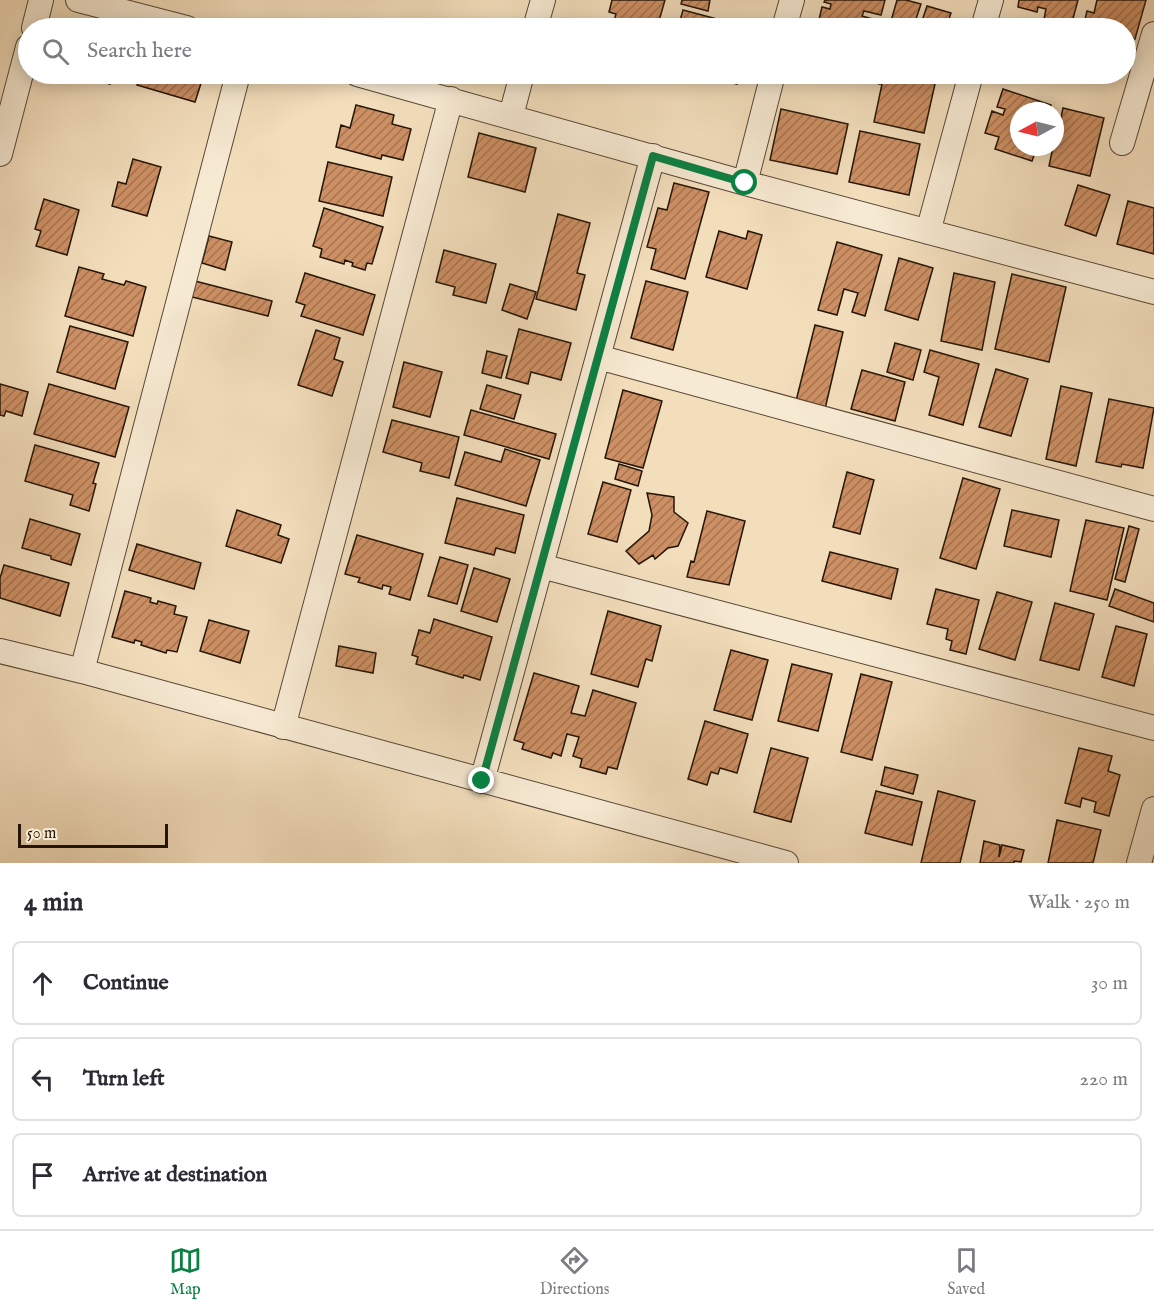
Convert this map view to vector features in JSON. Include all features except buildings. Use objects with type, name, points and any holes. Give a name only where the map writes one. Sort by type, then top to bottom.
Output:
[{"type":"street","points":[[36,18],[41,0]]},
{"type":"street","points":[[78,0],[148,18]]},
{"type":"street","points":[[538,18],[543,0]]},
{"type":"street","points":[[787,18],[792,0]]},
{"type":"street","points":[[986,18],[991,0]]},
{"type":"street","points":[[1122,143],[1154,34]]},
{"type":"street","points":[[0,154],[18,84]]},
{"type":"street","points":[[82,671],[235,84]]},
{"type":"street","points":[[395,84],[745,183],[1154,292]]},
{"type":"street","points":[[511,116],[519,84]]},
{"type":"street","points":[[745,183],[770,84]]},
{"type":"street","points":[[928,232],[968,84]]},
{"type":"street","points":[[283,727],[451,99]]},
{"type":"street","points":[[482,781],[653,156]]},
{"type":"street","points":[[598,357],[1154,509]]},
{"type":"street","points":[[541,566],[1154,728]]},
{"type":"street","points":[[0,651],[82,671],[786,863]]},
{"type":"street","points":[[1139,863],[1154,809]]},
{"type":"route","points":[[482,781],[653,156],[745,183]]}]
